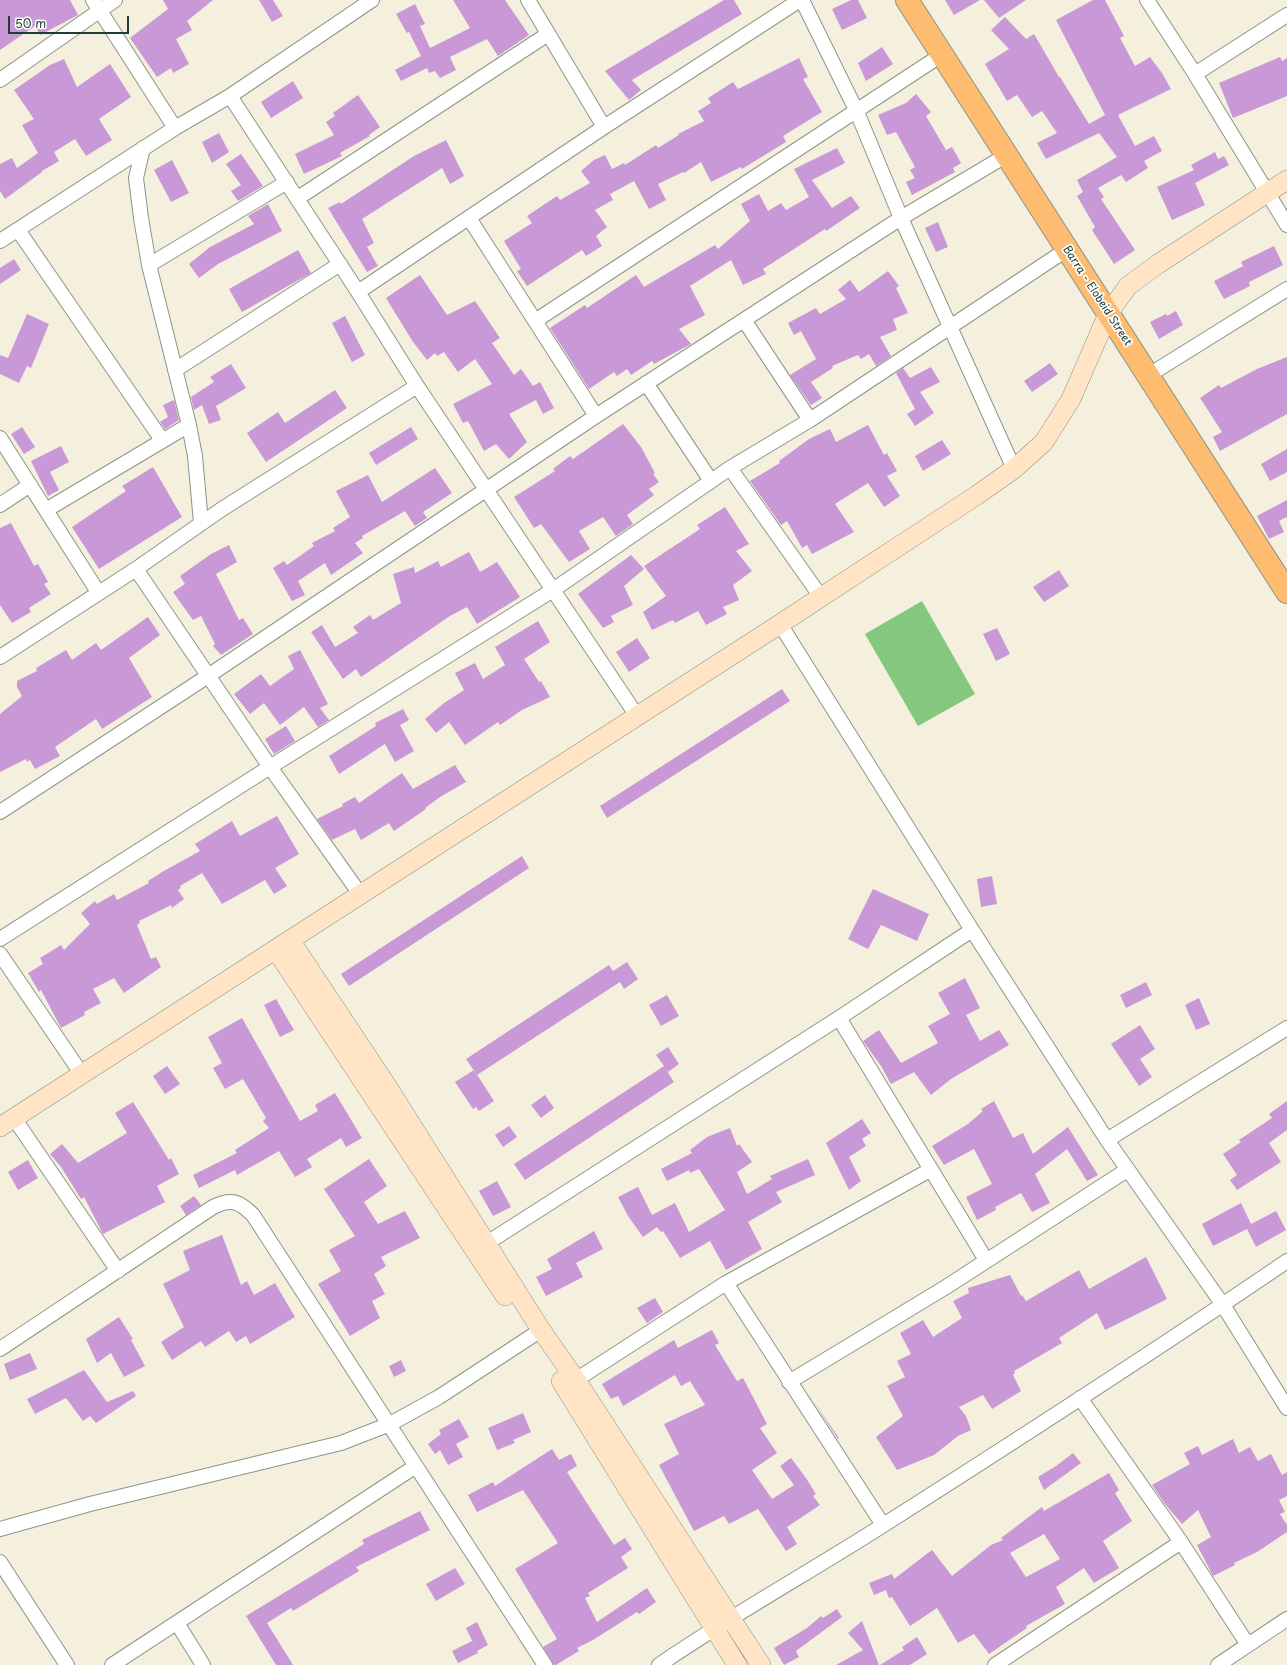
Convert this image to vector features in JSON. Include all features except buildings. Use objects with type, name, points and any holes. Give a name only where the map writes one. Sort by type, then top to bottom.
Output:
[{"type":"main road","name":"Barra - Elobeid Street","points":[[907,0],[943,54],[1066,250],[1285,583]]},
{"type":"street","points":[[0,80],[96,5],[115,0]]},
{"type":"street","points":[[0,241],[175,128],[230,96],[372,0]]},
{"type":"street","points":[[528,0],[604,127]]},
{"type":"street","points":[[358,292],[604,127],[801,0],[856,112],[901,218],[1014,469]]},
{"type":"street","points":[[1147,0],[1195,74],[1287,225]]},
{"type":"street","points":[[96,5],[175,128]]},
{"type":"street","points":[[1195,74],[1287,15]]},
{"type":"street","points":[[298,198],[548,34]]},
{"type":"street","points":[[535,321],[943,54]]},
{"type":"street","points":[[230,96],[298,198],[417,386],[637,716]]},
{"type":"street","points":[[144,148],[136,178],[141,218],[149,265],[189,425],[195,456],[201,523]]},
{"type":"street","points":[[0,812],[208,676],[646,383],[901,218],[1007,155]]},
{"type":"street","points":[[118,1271],[7,1122],[780,624],[978,495],[1014,469],[1044,442],[1071,399],[1108,314],[1128,286],[1287,180]]},
{"type":"street","points":[[149,265],[287,182]]},
{"type":"street","points":[[469,218],[596,416]]},
{"type":"street","points":[[18,230],[162,440]]},
{"type":"street","points":[[0,939],[270,767],[553,590],[730,468],[810,420],[1066,250]]},
{"type":"street","points":[[175,370],[340,264]]},
{"type":"street","points":[[1149,375],[1287,289]]},
{"type":"street","points":[[744,320],[810,420]]},
{"type":"street","points":[[646,383],[711,481]]},
{"type":"street","points":[[0,657],[98,592],[136,569],[201,523],[417,386]]},
{"type":"street","points":[[46,510],[189,425]]},
{"type":"street","points":[[0,438],[98,592]]},
{"type":"street","points":[[730,468],[821,597]]},
{"type":"street","points":[[0,504],[30,485]]},
{"type":"street","points":[[136,569],[270,767],[360,894]]},
{"type":"street","points":[[780,624],[972,930],[1107,1140],[1223,1305],[1287,1408]]},
{"type":"street","points":[[487,1243],[839,1018],[972,930]]},
{"type":"street","points":[[283,945],[382,1079],[487,1243],[536,1334]]},
{"type":"street","points":[[283,945],[536,1334],[731,1618],[761,1665]]},
{"type":"street","points":[[0,954],[81,1073]]},
{"type":"street","points":[[839,1018],[986,1260]]},
{"type":"street","points":[[1107,1140],[1287,1028]]},
{"type":"street","points":[[570,1383],[726,1283],[930,1170]]},
{"type":"street","points":[[789,1382],[946,1287],[1127,1170]]},
{"type":"street","points":[[0,1349],[213,1207],[223,1202],[234,1202],[244,1206],[253,1215],[545,1665]]},
{"type":"street","points":[[659,1665],[713,1628],[883,1525],[1223,1305],[1287,1261]]},
{"type":"street","points":[[726,1283],[883,1525]]},
{"type":"street","points":[[0,1529],[90,1504],[341,1443],[390,1424],[439,1397],[536,1334]]},
{"type":"street","points":[[570,1383],[713,1628],[737,1665]]},
{"type":"street","points":[[1080,1398],[1181,1542],[1248,1645]]},
{"type":"street","points":[[112,1665],[416,1466]]},
{"type":"street","points":[[995,1665],[1181,1542]]},
{"type":"street","points":[[0,1562],[67,1665]]},
{"type":"street","points":[[1218,1665],[1287,1619]]},
{"type":"street","points":[[177,1623],[204,1665]]},
{"type":"green space","points":[[922,601],[975,694],[918,726],[865,634]]}]
